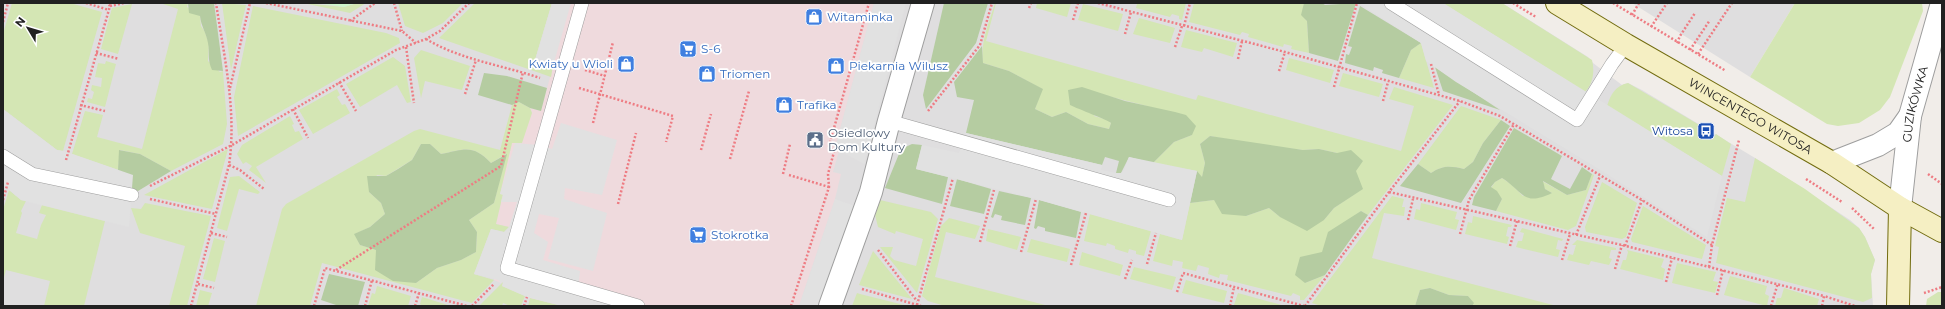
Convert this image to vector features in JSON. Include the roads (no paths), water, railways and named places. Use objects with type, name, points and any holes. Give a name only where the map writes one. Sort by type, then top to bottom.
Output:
[{"type":"street","points":[[830,306],[871,192],[889,121],[923,3]]},
{"type":"street","name":"WINCENTEGO WITOSA","points":[[1557,3],[1626,45],[1832,164],[1900,208],[1942,231]]},
{"type":"street","name":"GUZIKÓWKA","points":[[1900,208],[1910,116],[1942,3]]},
{"type":"street","points":[[1832,164],[1878,145],[1898,133],[1910,116]]},
{"type":"street","points":[[1898,306],[1900,208]]},
{"type":"lane","points":[[582,3],[506,268],[638,306]]},
{"type":"lane","points":[[1391,3],[1577,120],[1612,64],[1626,45]]},
{"type":"lane","points":[[889,121],[1169,200]]},
{"type":"lane","points":[[3,156],[32,174],[132,195]]},
{"type":"place","name":"Witaminka","points":[[814,17]]},
{"type":"place","name":"S-6","points":[[688,49]]},
{"type":"place","name":"Kwiaty u Wioli","points":[[626,64]]},
{"type":"place","name":"Piekarnia Wilusz","points":[[836,66]]},
{"type":"place","name":"Triomen","points":[[707,74]]},
{"type":"place","name":"Trafika","points":[[784,105]]},
{"type":"place","name":"Witosa","points":[[1706,131]]},
{"type":"place","name":"Osiedlowy Dom Kultury","points":[[815,140]]},
{"type":"place","name":"Stokrotka","points":[[698,235]]}]
